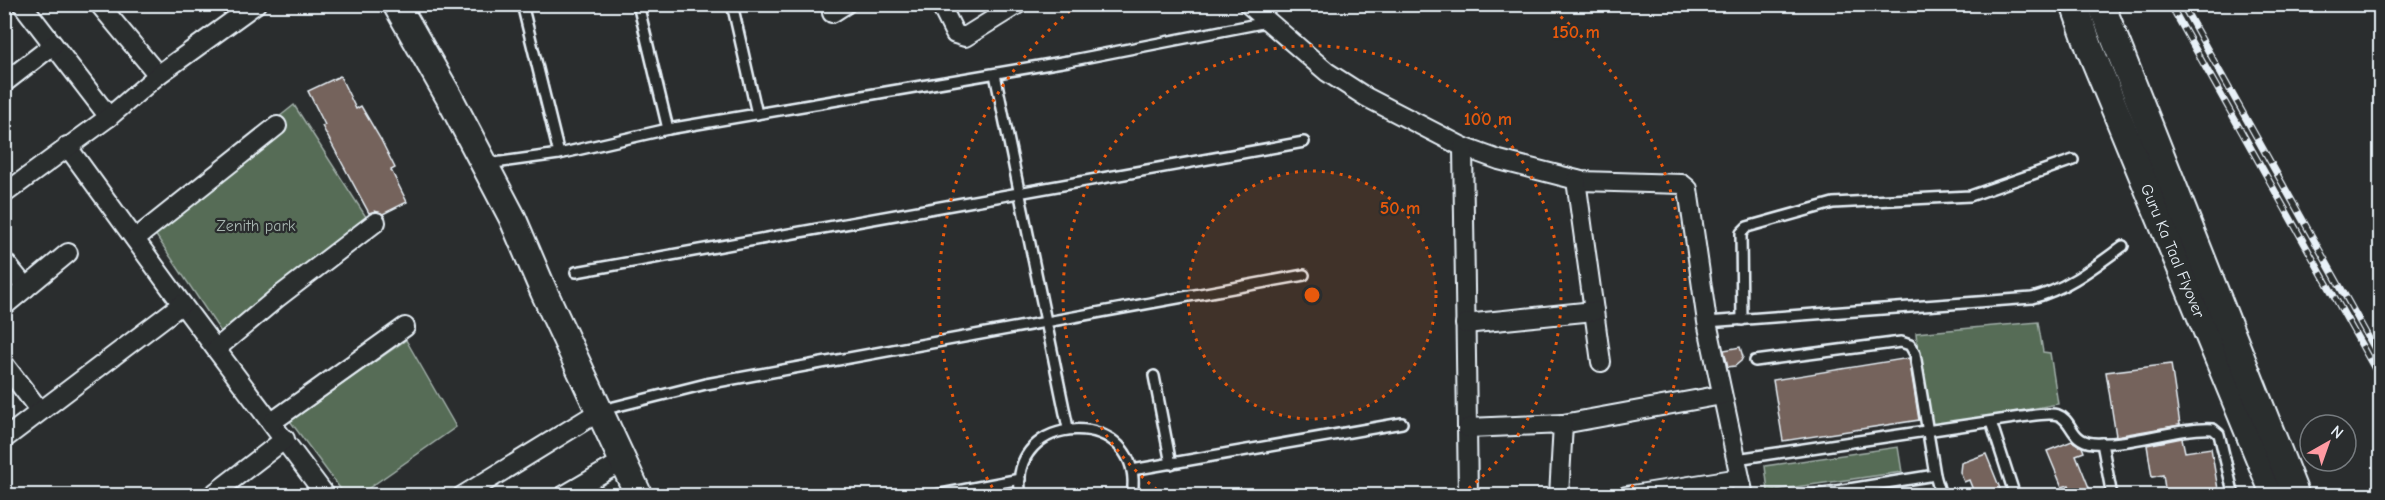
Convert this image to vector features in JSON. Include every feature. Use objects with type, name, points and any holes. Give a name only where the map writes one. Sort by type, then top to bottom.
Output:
[{"type":"main road","points":[[396,4],[512,217],[639,495]]},
{"type":"main road","name":"Guru Ka Taal Flyover","points":[[2074,4],[2090,49],[2275,495]]},
{"type":"main road","name":"Guru Ka Taal Flyover","points":[[2101,4],[2296,495]]},
{"type":"street","points":[[22,4],[109,117]]},
{"type":"street","points":[[99,4],[158,75]]},
{"type":"street","points":[[4,194],[109,117],[158,75],[256,4]]},
{"type":"street","points":[[940,4],[955,34],[965,37],[1018,4]]},
{"type":"street","points":[[1248,4],[1327,72],[1366,97],[1463,147],[1499,160],[1576,180],[1682,184],[1688,189],[1707,322],[1742,487],[1626,495]]},
{"type":"street","points":[[4,83],[53,45]]},
{"type":"street","points":[[135,239],[277,126]]},
{"type":"street","points":[[67,146],[182,304],[326,495]]},
{"type":"street","points":[[1463,147],[1468,495]]},
{"type":"street","points":[[1576,180],[1601,362]]},
{"type":"street","points":[[216,349],[277,298],[376,222]]},
{"type":"street","points":[[4,306],[68,254]]},
{"type":"street","points":[[4,261],[26,288]]},
{"type":"street","points":[[4,439],[182,304]]},
{"type":"street","points":[[1465,324],[1594,311]]},
{"type":"street","points":[[272,422],[405,327]]},
{"type":"street","points":[[4,364],[40,411]]},
{"type":"street","points":[[1468,428],[1563,424],[1722,395]]},
{"type":"street","points":[[462,495],[600,411]]},
{"type":"street","points":[[1560,495],[1563,424]]},
{"type":"street","points":[[211,495],[285,439]]},
{"type":"street","points":[[563,495],[623,461]]},
{"type":"lane","points":[[522,4],[559,154]]},
{"type":"lane","points":[[638,4],[668,129]]},
{"type":"lane","points":[[732,4],[757,114]]},
{"type":"lane","points":[[485,165],[559,154],[668,129],[995,74],[1267,22]]},
{"type":"lane","points":[[995,74],[1068,428]]},
{"type":"lane","points":[[576,272],[1304,142]]},
{"type":"lane","points":[[1742,320],[1741,233],[1747,227],[1833,203],[1970,195],[2073,160]]},
{"type":"lane","points":[[1707,322],[2032,298],[2066,286],[2123,246]]},
{"type":"lane","points":[[600,411],[706,384],[1304,275]]},
{"type":"lane","points":[[1755,361],[1906,343],[1910,345],[1915,354],[1935,475],[1941,495]]},
{"type":"lane","points":[[1154,376],[1171,464]]},
{"type":"lane","points":[[1736,459],[1991,422],[2056,415],[2064,418],[2076,437],[2087,442],[2102,443],[2213,429],[2219,434],[2234,495]]},
{"type":"lane","points":[[1991,422],[2015,495]]},
{"type":"lane","points":[[1132,470],[1402,423]]},
{"type":"lane","points":[[1021,495],[1020,479],[1025,461],[1035,445],[1050,434],[1068,428],[1085,428],[1101,433],[1115,442],[1125,455],[1132,470],[1132,495]]},
{"type":"lane","points":[[2102,443],[2112,495]]},
{"type":"lane","points":[[1806,495],[1935,475]]},
{"type":"lane","points":[[932,495],[1020,479]]},
{"type":"green space","name":"Zenith park","points":[[294,105],[370,223],[225,338],[147,222]]},
{"type":"green space","points":[[2038,322],[2043,352],[2050,353],[2058,404],[1926,428],[1916,333]]},
{"type":"green space","points":[[406,340],[456,427],[359,495],[345,495],[290,421]]},
{"type":"green space","points":[[1898,447],[1902,472],[1768,491],[1765,466]]},
{"type":"building","points":[[340,76],[356,109],[361,106],[381,140],[395,168],[391,170],[407,202],[383,214],[375,211],[369,213],[322,126],[325,125],[308,91]]},
{"type":"building","points":[[1740,347],[1743,357],[1741,361],[1735,366],[1728,367],[1724,350]]},
{"type":"building","points":[[1909,358],[1919,420],[1783,441],[1773,380]]},
{"type":"building","points":[[2171,364],[2180,425],[2116,436],[2106,372]]},
{"type":"building","points":[[2182,438],[2185,452],[2211,448],[2219,495],[2166,495],[2163,475],[2152,477],[2147,445]]},
{"type":"building","points":[[2072,441],[2082,447],[2084,452],[2076,455],[2092,495],[2073,495],[2069,485],[2062,487],[2047,451]]},
{"type":"building","points":[[1986,454],[2001,491],[1990,495],[1975,495],[1969,480],[1964,482],[1960,472],[1961,463]]},
{"type":"railway","points":[[2170,4],[2380,378]]},
{"type":"railway","points":[[2182,4],[2380,358]]}]
